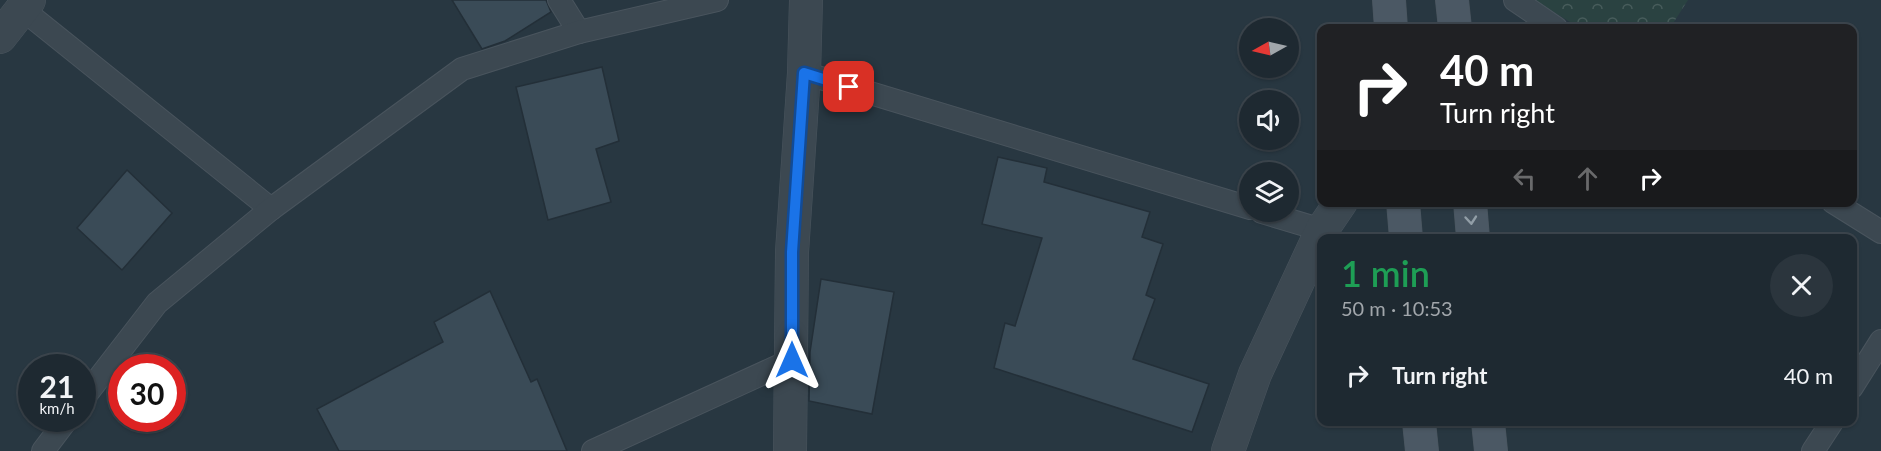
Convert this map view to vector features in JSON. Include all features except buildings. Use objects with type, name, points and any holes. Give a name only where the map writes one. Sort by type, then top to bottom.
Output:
[{"type":"main road","points":[[1389,0],[1391,24]]},
{"type":"main road","points":[[1452,0],[1455,24]]},
{"type":"main road","points":[[1403,207],[1406,234]]},
{"type":"main road","points":[[1470,207],[1473,234]]},
{"type":"main road","points":[[1419,426],[1422,451]]},
{"type":"main road","points":[[1488,426],[1491,451]]},
{"type":"street","points":[[790,451],[792,252],[804,73],[806,0]]},
{"type":"street","points":[[0,37],[25,4]]},
{"type":"street","points":[[1320,234],[1338,207]]},
{"type":"street","points":[[1228,451],[1255,374],[1317,241]]},
{"type":"lane","points":[[559,0],[579,32]]},
{"type":"lane","points":[[96,382],[157,303],[271,209],[462,69],[579,32],[717,0]]},
{"type":"lane","points":[[1515,0],[1550,24]]},
{"type":"lane","points":[[25,4],[271,209]]},
{"type":"lane","points":[[804,73],[1239,205]]},
{"type":"lane","points":[[1841,207],[1881,232]]},
{"type":"lane","points":[[1295,222],[1322,230]]},
{"type":"lane","points":[[1857,379],[1881,340]]},
{"type":"lane","points":[[594,451],[792,360]]},
{"type":"lane","points":[[1814,451],[1830,426]]},
{"type":"lane","points":[[43,451],[58,432]]},
{"type":"green space","points":[[1534,0],[1688,0],[1673,24],[1573,24]]},
{"type":"route","points":[[792,360],[792,252],[804,73],[849,87]]}]
